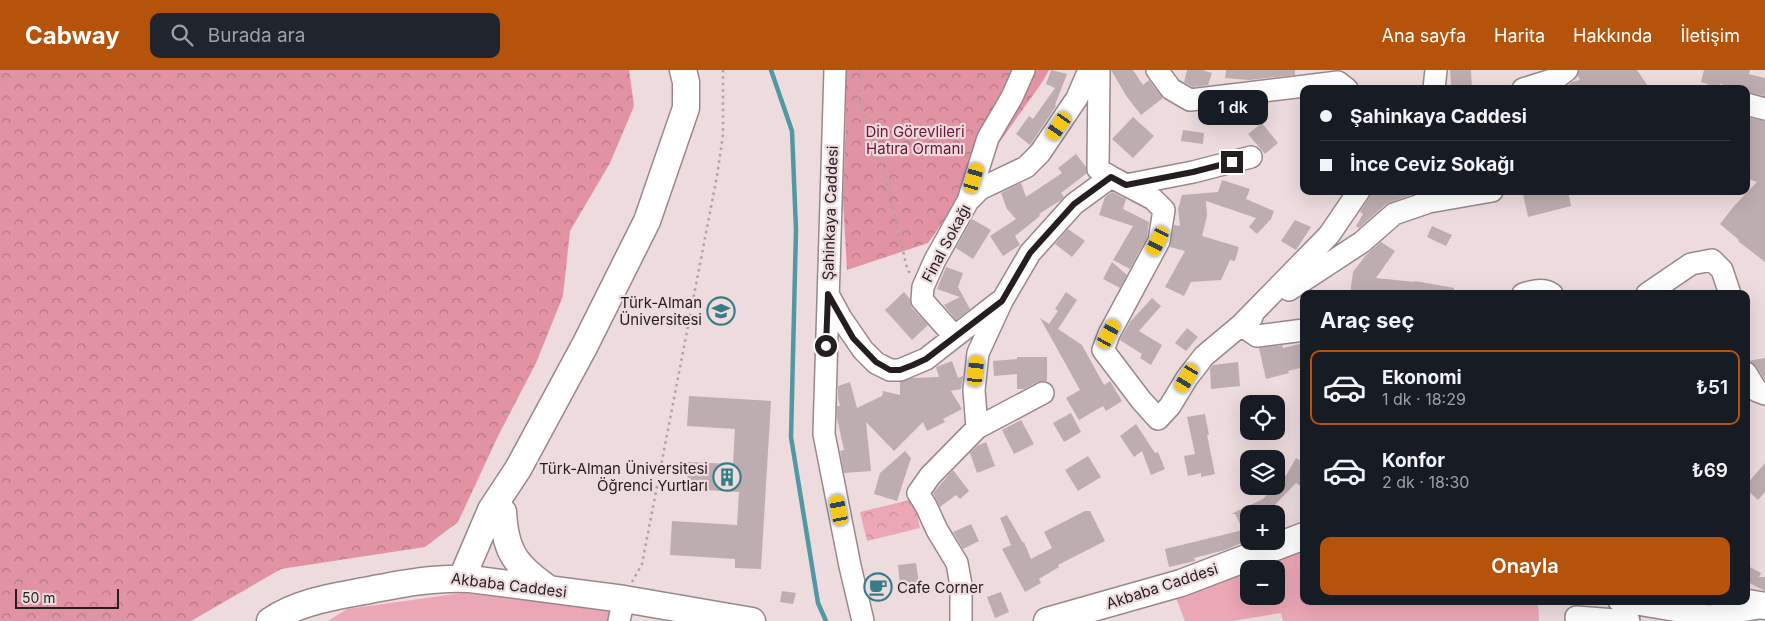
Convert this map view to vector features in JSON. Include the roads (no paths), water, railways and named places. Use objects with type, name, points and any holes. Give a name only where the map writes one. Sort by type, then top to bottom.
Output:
[{"type":"main road","points":[[470,579],[497,511],[585,345],[647,221],[686,108],[686,82],[683,70]]},
{"type":"main road","points":[[410,582],[456,556],[497,511]]},
{"type":"main road","points":[[497,511],[511,554],[522,568],[549,589]]},
{"type":"main road","name":"Akbaba Caddesi","points":[[1047,621],[1181,582],[1300,537]]},
{"type":"main road","name":"Akbaba Caddesi","points":[[270,621],[314,601],[410,582],[446,577],[549,589],[621,610],[752,621]]},
{"type":"main road","points":[[1750,604],[1765,607]]},
{"type":"street","name":"Şahinkaya Caddesi","points":[[835,70],[824,434],[863,621]]},
{"type":"street","points":[[968,201],[988,138],[1012,97],[1024,70]]},
{"type":"street","name":"Final Sokağı","points":[[954,336],[922,300],[922,287],[935,260],[968,201],[980,189],[1026,167],[1040,153],[1077,98],[1089,70]]},
{"type":"street","points":[[1099,70],[1098,168],[1118,181],[1153,199],[1164,210],[1158,241],[1109,334],[1103,350],[1141,400],[1158,418],[1170,406],[1187,378],[1204,356],[1241,325],[1291,288],[1362,242],[1394,214],[1429,202],[1470,195]]},
{"type":"street","points":[[1157,70],[1171,89],[1190,100],[1300,87]]},
{"type":"street","points":[[1434,85],[1436,70]]},
{"type":"street","points":[[1522,85],[1524,70]]},
{"type":"street","points":[[1534,85],[1555,78],[1567,70]]},
{"type":"street","points":[[1313,85],[1338,82],[1342,85]]},
{"type":"street","points":[[1750,105],[1765,109]]},
{"type":"street","points":[[977,428],[974,390],[978,352],[1002,301],[1030,253],[1074,204],[1118,181],[1193,172],[1251,157]]},
{"type":"street","points":[[1241,325],[1329,236],[1356,195]]},
{"type":"street","points":[[1653,290],[1691,264],[1712,260],[1722,270],[1729,290]]},
{"type":"street","points":[[828,294],[840,318],[863,350],[876,362],[890,370],[900,370],[926,359],[1002,301]]},
{"type":"street","points":[[1241,325],[1257,336],[1300,331]]},
{"type":"street","points":[[1750,380],[1757,391],[1765,394]]},
{"type":"street","points":[[961,621],[961,585],[957,563],[918,493],[930,476],[977,428],[1043,393]]},
{"type":"street","points":[[1639,605],[1708,618],[1765,607]]},
{"type":"street","points":[[1576,613],[1629,621]]},
{"type":"waterway","points":[[771,70],[792,131],[796,230],[791,437],[818,603],[826,621]]},
{"type":"place","name":"Türk-Alman Üniversitesi","points":[[721,311]]},
{"type":"place","name":"Türk-Alman Üniversitesi Öğrenci Yurtları","points":[[727,477]]},
{"type":"place","name":"Cafe Corner","points":[[878,587]]},
{"type":"park label","name":"Din Görevlileri Hatıra Ormanı","points":[[915,140]]}]
